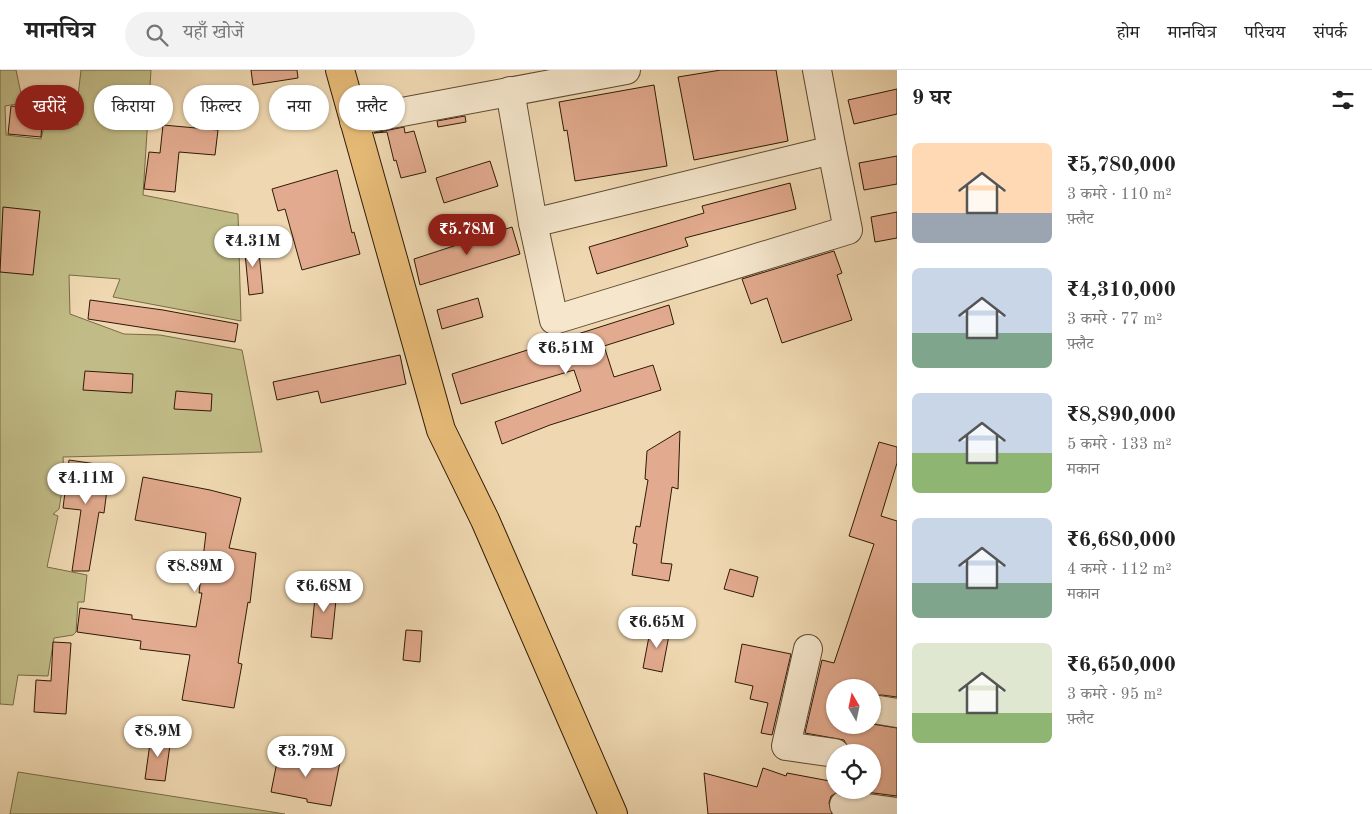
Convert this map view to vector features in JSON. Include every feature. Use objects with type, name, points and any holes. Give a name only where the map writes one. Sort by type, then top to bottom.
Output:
[{"type":"main road","points":[[340,70],[344,85]]},
{"type":"main road","points":[[357,130],[441,430],[485,520],[613,814]]},
{"type":"street","points":[[405,111],[626,70]]},
{"type":"street","points":[[510,92],[533,223],[554,320],[848,230],[817,70]]},
{"type":"street","points":[[533,223],[832,150]]},
{"type":"street","points":[[808,649],[786,746],[826,752]]},
{"type":"street","points":[[845,803],[897,812]]},
{"type":"shaded area","points":[[0,70],[16,70],[19,85],[15,85],[15,104],[5,106],[6,135],[41,139],[43,130],[84,130],[84,85],[79,85],[81,70],[151,70],[150,85],[94,85],[94,130],[147,130],[143,195],[238,214],[241,321],[113,297],[120,279],[69,275],[70,314],[124,334],[160,335],[242,350],[262,452],[63,457],[64,478],[59,509],[53,514],[58,516],[47,567],[87,575],[84,602],[78,602],[76,632],[73,635],[54,638],[48,676],[18,675],[13,705],[0,704]]},
{"type":"shaded area","points":[[18,772],[285,814],[10,814]]},
{"type":"building","points":[[251,70],[297,70],[298,78],[253,85]]},
{"type":"building","points":[[721,70],[776,70],[788,141],[694,160],[678,77]]},
{"type":"building","points":[[654,85],[667,166],[575,181],[567,130],[564,131],[559,102]]},
{"type":"building","points":[[897,89],[897,114],[854,124],[848,100]]},
{"type":"building","points":[[11,106],[15,106],[15,130],[42,130],[41,137],[8,134]]},
{"type":"building","points":[[465,116],[466,122],[438,127],[437,121]]},
{"type":"building","points":[[173,126],[183,127],[183,130],[218,130],[215,155],[179,152],[175,192],[144,189],[149,152],[160,153],[162,130],[173,130]]},
{"type":"building","points":[[389,130],[404,130],[405,133],[414,131],[426,172],[401,178],[396,160],[394,161],[387,132],[374,133]]},
{"type":"building","points":[[897,156],[897,184],[864,190],[859,163]]},
{"type":"building","points":[[490,161],[498,186],[444,203],[436,178]]},
{"type":"building","points":[[337,170],[352,233],[354,232],[360,254],[302,270],[285,209],[278,211],[272,189]]},
{"type":"building","points":[[790,183],[796,209],[685,238],[688,246],[597,274],[589,247],[704,213],[702,206]]},
{"type":"building","points":[[3,207],[40,211],[33,275],[0,272]]},
{"type":"building","points":[[897,212],[897,238],[875,242],[871,217]]},
{"type":"building","points":[[512,227],[520,254],[420,285],[414,259]]},
{"type":"building","points":[[258,242],[263,293],[249,295],[244,243]]},
{"type":"building","points":[[834,251],[842,273],[837,275],[852,320],[782,343],[767,298],[751,304],[742,279]]},
{"type":"building","points":[[478,298],[483,317],[442,329],[437,310]]},
{"type":"building","points":[[90,300],[163,310],[238,324],[235,342],[88,319]]},
{"type":"building","points":[[669,305],[674,324],[604,346],[614,377],[653,365],[661,390],[550,425],[502,444],[495,422],[581,391],[574,370],[461,404],[452,374]]},
{"type":"building","points":[[400,355],[406,384],[321,403],[318,391],[277,400],[273,382]]},
{"type":"building","points":[[85,371],[133,374],[132,393],[83,390]]},
{"type":"building","points":[[176,391],[212,394],[211,411],[174,409]]},
{"type":"building","points":[[680,431],[678,489],[672,487],[661,563],[672,564],[669,581],[632,575],[637,544],[633,543],[636,526],[640,527],[648,480],[645,479],[647,451]]},
{"type":"building","points":[[879,442],[897,447],[897,463],[881,516],[897,521],[897,697],[881,695],[881,679],[826,679],[826,734],[881,734],[881,725],[897,728],[897,796],[881,794],[881,744],[846,744],[844,740],[805,733],[822,660],[834,663],[874,544],[849,536]]},
{"type":"building","points":[[69,460],[110,466],[104,513],[99,512],[89,571],[72,571],[81,510],[63,508]]},
{"type":"building","points":[[143,477],[241,498],[229,548],[256,553],[250,603],[248,602],[238,663],[242,664],[234,708],[182,700],[190,655],[140,649],[141,641],[77,632],[80,608],[132,615],[132,619],[196,627],[202,593],[199,593],[206,533],[135,520]]},
{"type":"building","points":[[730,569],[758,577],[753,597],[724,589]]},
{"type":"building","points":[[316,588],[337,590],[332,639],[311,637]]},
{"type":"building","points":[[651,626],[670,630],[662,672],[643,668]]},
{"type":"building","points":[[406,630],[422,631],[420,662],[403,660]]},
{"type":"building","points":[[53,642],[71,643],[66,714],[34,712],[36,680],[51,681]]},
{"type":"building","points":[[742,644],[791,654],[772,735],[761,733],[768,703],[750,699],[753,686],[735,682]]},
{"type":"building","points":[[151,736],[171,738],[165,781],[145,779]]},
{"type":"building","points":[[279,752],[340,762],[331,806],[307,802],[307,799],[271,792]]},
{"type":"building","points":[[763,768],[786,776],[787,773],[826,780],[826,799],[830,799],[829,803],[832,814],[708,814],[704,773],[757,787]]}]
